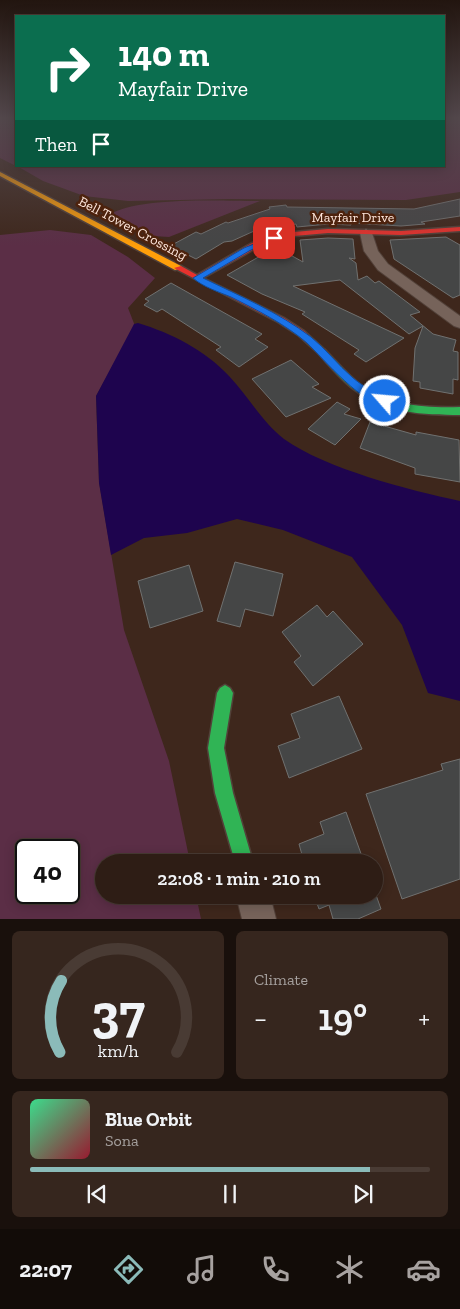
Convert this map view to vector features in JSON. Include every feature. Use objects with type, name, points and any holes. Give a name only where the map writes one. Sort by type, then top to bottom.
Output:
[{"type":"street","name":"Bell Tower Crossing","points":[[0,174],[287,324],[309,341],[349,380],[376,398],[402,407],[421,410],[460,411]]},
{"type":"street","name":"Mayfair Drive","points":[[197,278],[246,249],[274,238],[316,231],[366,233],[460,229]]},
{"type":"street","points":[[366,233],[371,251],[383,267],[460,324]]},
{"type":"street","points":[[225,693],[216,748],[224,793],[242,854]]},
{"type":"street","points":[[255,904],[259,919]]},
{"type":"shaded area","points":[[6,161],[15,161],[15,166]]},
{"type":"shaded area","points":[[445,161],[460,161],[460,192],[406,200],[230,199],[128,201],[84,196],[43,181],[19,167],[445,167]]},
{"type":"shaded area","points":[[203,200],[260,201],[169,237],[153,236],[108,216],[137,205],[158,202]]},
{"type":"shaded area","points":[[50,230],[91,235],[128,257],[155,278],[128,308],[135,326],[96,396],[99,482],[124,630],[169,761],[188,854],[95,854],[95,904],[198,904],[201,919],[0,919],[0,235]]},
{"type":"shaded area","points":[[138,323],[175,337],[209,358],[229,376],[276,432],[302,450],[322,460],[369,477],[460,501],[460,701],[428,693],[402,625],[352,557],[283,530],[237,519],[187,533],[144,538],[111,555],[99,483],[96,396],[134,324]]},
{"type":"building","points":[[460,199],[460,216],[421,222],[425,224],[401,226],[351,223],[351,225],[328,224],[297,227],[296,224],[266,229],[263,227],[232,241],[224,242],[196,259],[170,246],[196,232],[201,234],[226,222],[228,223],[270,209],[269,207],[286,205],[287,207],[414,209]]},
{"type":"building","points":[[446,237],[460,245],[460,295],[453,298],[394,259],[390,240]]},
{"type":"building","points":[[353,239],[355,259],[349,258],[356,263],[358,280],[367,276],[375,283],[379,281],[420,312],[410,315],[433,334],[456,340],[453,351],[458,352],[458,380],[453,379],[453,394],[420,388],[420,382],[413,381],[415,348],[423,326],[409,334],[340,280],[293,286],[404,338],[366,362],[354,354],[359,350],[302,314],[305,312],[262,294],[227,275],[269,251],[278,256],[285,252],[303,262],[300,240]]},
{"type":"building","points":[[171,283],[262,334],[255,339],[268,347],[239,367],[216,350],[221,347],[162,309],[157,312],[144,305],[149,301],[145,299]]},
{"type":"building","points":[[291,360],[319,384],[312,387],[331,398],[286,417],[252,379]]},
{"type":"building","points":[[337,402],[350,409],[344,414],[361,419],[335,445],[308,429]]},
{"type":"building","points":[[370,422],[416,435],[416,432],[459,440],[460,482],[415,474],[415,468],[360,448]]},
{"type":"building","points":[[235,562],[283,574],[273,616],[245,609],[240,627],[217,621]]},
{"type":"building","points":[[189,565],[203,611],[150,628],[138,581]]},
{"type":"building","points":[[317,605],[327,617],[333,611],[363,644],[313,686],[294,662],[301,656],[282,632]]},
{"type":"building","points":[[339,696],[362,749],[289,778],[278,746],[300,738],[291,714]]},
{"type":"building","points":[[460,759],[460,879],[402,899],[366,794],[443,770],[441,764]]},
{"type":"building","points":[[346,812],[361,854],[302,854],[299,844],[324,834],[320,822]]},
{"type":"building","points":[[317,904],[379,904],[381,909],[358,919],[333,919],[329,905],[319,909]]},
{"type":"traffic: fast","points":[[322,352],[358,388],[381,401],[420,410],[460,411]]},
{"type":"traffic: fast","points":[[225,693],[216,748],[224,793],[242,854]]},
{"type":"traffic: slow","points":[[0,174],[178,268]]},
{"type":"traffic: jam","points":[[197,278],[255,245],[294,234],[328,231],[401,233],[460,229]]},
{"type":"traffic: jam","points":[[178,268],[281,320],[301,333],[322,352]]},
{"type":"route","points":[[274,238],[246,249],[197,278],[226,294],[264,310],[287,324],[309,341],[349,380],[362,390],[385,401]]}]
